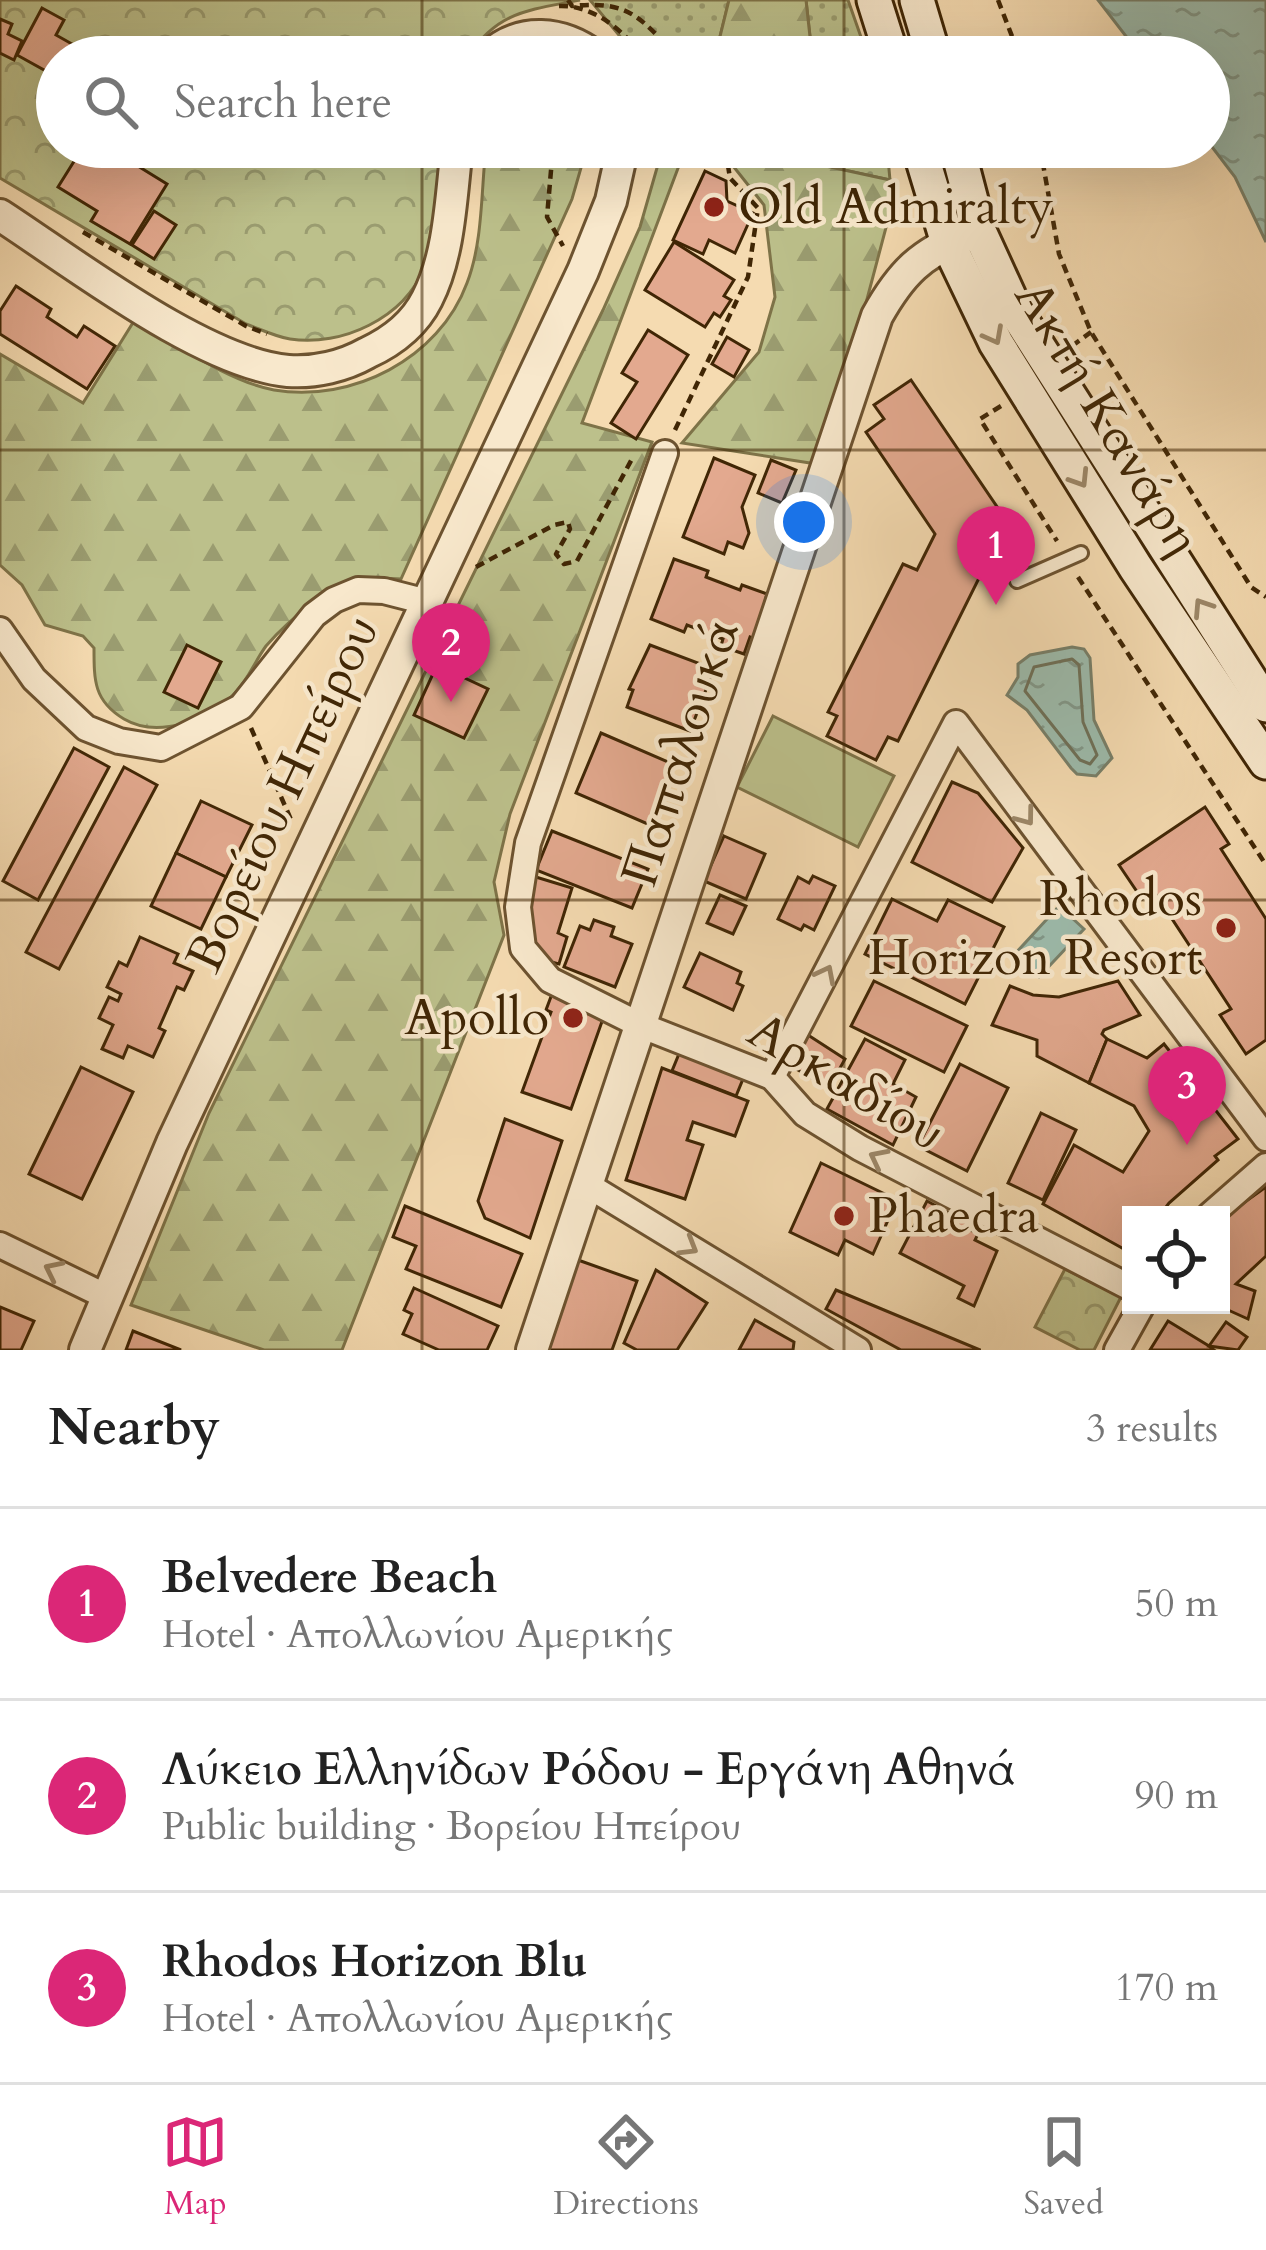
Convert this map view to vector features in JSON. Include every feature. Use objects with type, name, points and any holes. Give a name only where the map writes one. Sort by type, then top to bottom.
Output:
[{"type":"main road","points":[[874,0],[885,36]]},
{"type":"main road","points":[[917,0],[928,36]]},
{"type":"main road","points":[[929,168],[963,237]]},
{"type":"main road","points":[[958,168],[963,237]]},
{"type":"main road","name":"Ακτή Κανάρη","points":[[963,237],[1266,705]]},
{"type":"main road","name":"Ακτή Κανάρη","points":[[963,237],[996,343],[1136,568],[1266,762]]},
{"type":"street","points":[[0,215],[181,332],[254,365],[290,371],[321,369],[356,359],[411,324],[428,298],[445,242],[454,168]]},
{"type":"street","name":"Βορείου Ηπείρου","points":[[85,1350],[191,1101],[583,271],[611,201],[618,168]]},
{"type":"street","name":"Παπαλουκά","points":[[532,1350],[877,316],[900,276],[963,237]]},
{"type":"street","name":"Αρκαδίου","points":[[665,453],[528,843],[518,908],[523,948],[550,980],[640,1025],[772,1077],[805,1114],[860,1148],[1122,1283]]},
{"type":"street","points":[[0,630],[56,704],[86,728],[118,741],[161,748],[242,706],[314,615],[334,600],[358,590],[427,602]]},
{"type":"street","points":[[772,1077],[956,723],[1266,1138]]},
{"type":"street","points":[[1220,1206],[1266,1166]]},
{"type":"street","points":[[589,1186],[858,1350]]},
{"type":"street","points":[[0,1245],[106,1296]]},
{"type":"street","points":[[1117,1350],[1137,1314]]},
{"type":"lane","points":[[1017,581],[1075,556]]},
{"type":"path","points":[[568,0],[572,6],[617,3],[634,11],[658,36]]},
{"type":"path","points":[[998,0],[1012,36]]},
{"type":"path","points":[[551,168],[548,217],[564,248]]},
{"type":"path","points":[[665,453],[748,277],[758,208],[730,178],[728,168]]},
{"type":"path","points":[[1044,168],[1059,254],[1091,332],[1251,587],[1266,597]]},
{"type":"path","points":[[82,231],[267,334]]},
{"type":"path","points":[[1066,350],[1091,332]]},
{"type":"path","points":[[1001,406],[980,419],[1075,556],[1266,865]]},
{"type":"path","points":[[471,570],[568,522],[556,554],[564,564],[577,561],[633,457]]},
{"type":"path","points":[[242,706],[293,826]]},
{"type":"green space","points":[[0,0],[580,0],[516,15],[485,36],[36,36],[36,168],[443,168],[433,239],[415,286],[387,315],[350,333],[310,340],[285,338],[246,324],[0,178]]},
{"type":"green space","points":[[590,0],[729,0],[720,36],[620,36]]},
{"type":"green space","points":[[729,0],[806,0],[810,36],[720,36]]},
{"type":"green space","points":[[806,0],[848,0],[861,36],[810,36]]},
{"type":"green space","points":[[484,168],[581,168],[572,199],[401,579],[355,581],[314,602],[266,646],[235,693],[212,711],[167,727],[124,719],[101,697],[94,648],[83,636],[45,625],[22,585],[0,565],[0,354],[83,403],[134,321],[257,386],[304,392],[362,382],[414,354],[454,310],[467,283],[481,216]]},
{"type":"green space","points":[[657,168],[678,168],[582,423],[652,442],[510,814],[494,882],[504,935],[342,1350],[264,1350],[131,1305],[209,1113],[640,227]]},
{"type":"green space","points":[[735,168],[835,168],[890,180],[888,220],[823,465],[682,443],[759,352],[775,297],[764,205]]},
{"type":"green space","points":[[835,168],[889,168],[890,180]]},
{"type":"green space","points":[[773,716],[894,776],[858,847],[737,787]]},
{"type":"green space","points":[[1065,1269],[1121,1297],[1094,1350],[1080,1350],[1035,1327]]},
{"type":"water","points":[[1098,0],[1266,0],[1266,242],[1228,168],[1230,36],[1126,36]]},
{"type":"water","points":[[1084,649],[1090,658],[1094,720],[1112,758],[1096,776],[1077,774],[1027,710],[1007,695],[1018,677],[1018,664],[1030,655]]},
{"type":"water","points":[[1059,906],[1084,929],[1039,977],[1014,955]]},
{"type":"building","points":[[42,8],[64,20],[58,36],[36,36],[36,66],[17,55]]},
{"type":"building","points":[[0,19],[12,24],[8,34],[22,41],[14,60],[0,53]]},
{"type":"building","points":[[70,168],[141,168],[167,184],[130,244],[91,221],[97,211],[58,187]]},
{"type":"building","name":"Old Admiralty","points":[[705,171],[726,181],[727,201],[753,213],[735,253],[709,240],[703,254],[673,240]]},
{"type":"building","points":[[154,211],[176,225],[154,259],[132,245]]},
{"type":"building","points":[[674,242],[734,280],[724,296],[731,300],[720,317],[714,313],[705,327],[645,290]]},
{"type":"building","points":[[16,286],[51,309],[47,317],[77,337],[84,326],[115,346],[87,389],[0,334],[0,311]]},
{"type":"building","points":[[648,330],[688,355],[636,439],[611,423],[637,382],[622,373]]},
{"type":"building","points":[[727,337],[749,350],[734,377],[712,364]]},
{"type":"building","points":[[911,380],[1021,542],[985,566],[898,741],[888,737],[876,760],[827,736],[837,716],[828,712],[903,564],[917,570],[935,534],[866,432],[884,419],[874,405]]},
{"type":"building","points":[[714,458],[755,475],[742,507],[749,533],[743,548],[728,542],[724,554],[683,537]]},
{"type":"building","points":[[771,460],[796,470],[782,503],[758,493]]},
{"type":"building","points":[[674,559],[740,590],[742,585],[767,594],[755,639],[750,637],[744,654],[721,646],[723,639],[687,625],[684,632],[651,619]]},
{"type":"building","points":[[187,645],[221,662],[198,708],[164,692]]},
{"type":"building","points":[[650,645],[714,669],[690,731],[627,707],[633,690],[629,689]]},
{"type":"building","points":[[437,665],[488,689],[464,738],[414,715]]},
{"type":"building","points":[[601,733],[675,765],[650,825],[576,793]]},
{"type":"building","points":[[74,748],[109,767],[38,900],[3,881]]},
{"type":"building","points":[[124,767],[157,785],[59,969],[26,952]]},
{"type":"building","points":[[952,782],[978,793],[1023,848],[992,902],[912,862]]},
{"type":"building","points":[[201,801],[252,825],[226,877],[176,853]]},
{"type":"building","points":[[1205,807],[1229,844],[1221,849],[1266,919],[1266,1040],[1246,1054],[1220,1015],[1231,1009],[1155,893],[1142,899],[1119,865]]},
{"type":"building","points":[[552,831],[648,869],[632,908],[536,870]]},
{"type":"building","points":[[724,836],[765,854],[746,899],[704,881]]},
{"type":"building","points":[[176,853],[226,877],[201,929],[151,906]]},
{"type":"building","points":[[526,874],[572,888],[558,933],[567,937],[559,964],[540,959],[523,929]]},
{"type":"building","points":[[813,876],[835,886],[814,930],[804,925],[801,930],[778,919],[798,877],[809,883]]},
{"type":"building","points":[[720,895],[746,906],[733,934],[707,923]]},
{"type":"building","points":[[892,899],[937,921],[948,900],[1004,927],[965,1004],[865,954]]},
{"type":"building","points":[[594,920],[614,927],[611,936],[632,944],[615,987],[564,967],[580,926],[590,930]]},
{"type":"building","points":[[140,937],[178,954],[174,963],[193,971],[184,990],[177,987],[159,1028],[165,1031],[153,1057],[128,1046],[123,1058],[102,1049],[113,1025],[99,1018],[109,997],[118,1001],[121,994],[107,987],[119,962],[127,966]]},
{"type":"building","points":[[700,953],[741,972],[737,983],[743,986],[733,1010],[684,987]]},
{"type":"building","points":[[874,981],[967,1026],[944,1072],[851,1026]]},
{"type":"building","points":[[1118,981],[1140,1015],[1104,1030],[1107,1039],[1089,1083],[1037,1056],[1037,1040],[992,1025],[1010,986],[1033,995],[1059,997]]},
{"type":"building","points":[[552,994],[605,1013],[571,1109],[522,1092],[551,1012],[546,1010]]},
{"type":"building","points":[[808,1035],[845,1059],[829,1088],[791,1066]]},
{"type":"building","points":[[865,1039],[905,1060],[893,1084],[916,1097],[893,1145],[827,1109]]},
{"type":"building","points":[[1107,1039],[1147,1058],[1164,1044],[1238,1139],[1167,1206],[1122,1206],[1122,1248],[1043,1204],[1074,1145],[1123,1172],[1149,1131],[1134,1106],[1089,1083]]},
{"type":"building","points":[[681,1049],[745,1074],[736,1096],[672,1071]]},
{"type":"building","points":[[960,1064],[1008,1088],[967,1171],[918,1146]]},
{"type":"building","points":[[81,1067],[133,1092],[82,1199],[29,1174]]},
{"type":"building","points":[[662,1068],[748,1101],[735,1136],[693,1122],[687,1140],[703,1145],[685,1199],[626,1180]]},
{"type":"building","points":[[1041,1113],[1076,1130],[1043,1200],[1008,1183]]},
{"type":"building","points":[[505,1119],[562,1141],[530,1238],[485,1218],[478,1201]]},
{"type":"building","name":"Phaedra","points":[[821,1163],[897,1200],[873,1254],[845,1240],[838,1255],[790,1232]]},
{"type":"building","points":[[1266,1187],[1266,1256],[1236,1284],[1255,1291],[1248,1319],[1230,1311],[1230,1213]]},
{"type":"building","points":[[927,1201],[968,1223],[965,1227],[978,1234],[975,1240],[997,1251],[974,1306],[958,1298],[964,1286],[900,1253]]},
{"type":"building","points":[[405,1206],[522,1254],[501,1307],[406,1269],[416,1246],[393,1237]]},
{"type":"building","points":[[578,1260],[637,1281],[612,1350],[545,1350]]},
{"type":"building","points":[[656,1270],[707,1303],[677,1350],[637,1350],[624,1343]]},
{"type":"building","points":[[414,1288],[498,1326],[487,1350],[439,1350],[403,1334],[412,1314],[404,1310]]},
{"type":"building","points":[[836,1290],[980,1350],[901,1350],[826,1309]]},
{"type":"building","points":[[0,1307],[34,1321],[21,1350],[0,1350]]},
{"type":"building","points":[[755,1320],[794,1342],[793,1350],[739,1350]]},
{"type":"building","points":[[1168,1321],[1209,1346],[1214,1350],[1150,1350]]},
{"type":"building","points":[[1226,1322],[1247,1337],[1238,1350],[1209,1346]]},
{"type":"building","points":[[133,1331],[181,1350],[126,1350]]},
{"type":"place","name":"Old Admiralty","points":[[714,207]]},
{"type":"place","name":"Belvedere Beach","points":[[996,605]]},
{"type":"place","name":"Λύκειο Ελληνίδων Ρόδου - Εργάνη Αθηνά","points":[[451,702]]},
{"type":"place","name":"Rhodos Horizon Resort","points":[[1226,928]]},
{"type":"place","name":"Apollo","points":[[573,1018]]},
{"type":"place","name":"Rhodos Horizon Blu","points":[[1187,1145]]},
{"type":"place","name":"Phaedra","points":[[844,1216]]}]
